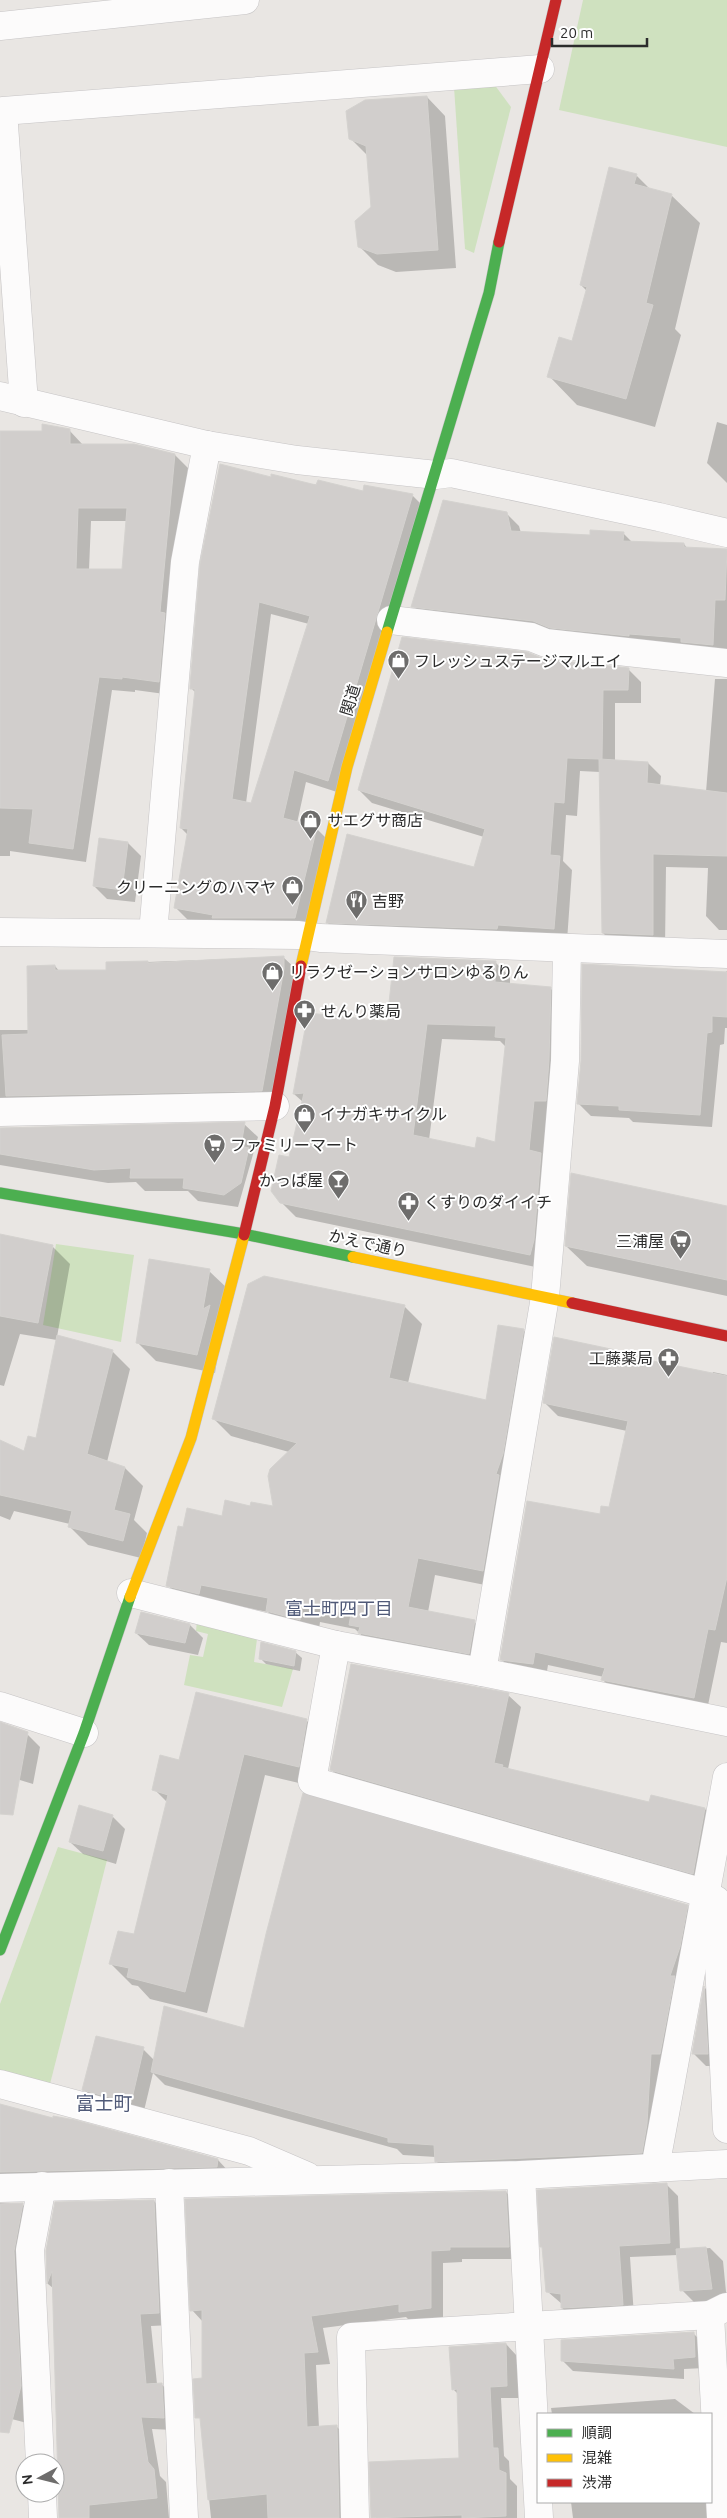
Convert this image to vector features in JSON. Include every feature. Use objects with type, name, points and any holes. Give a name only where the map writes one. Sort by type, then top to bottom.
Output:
[{"type":"street","points":[[0,26],[114,7],[245,0]]},
{"type":"street","name":"関道","points":[[0,1950],[84,1733],[131,1593],[191,1438],[275,1106],[306,937],[347,767],[489,293],[489,285],[556,0]]},
{"type":"street","points":[[540,69],[3,111],[12,399],[207,445],[297,460],[436,475],[451,473],[727,533]]},
{"type":"street","points":[[153,933],[185,562],[207,445]]},
{"type":"street","points":[[391,620],[531,637],[546,643],[727,663]]},
{"type":"street","points":[[0,932],[306,937],[727,954]]},
{"type":"street","points":[[482,1672],[545,1297],[565,1062],[567,948]]},
{"type":"street","points":[[0,1112],[275,1106]]},
{"type":"street","name":"かえで通り","points":[[0,1193],[244,1234],[727,1336]]},
{"type":"street","points":[[131,1593],[336,1645],[482,1672],[727,1722]]},
{"type":"street","points":[[336,1645],[312,1781],[704,1893],[716,1900],[727,2129]]},
{"type":"street","points":[[0,1706],[84,1733]]},
{"type":"street","points":[[655,2168],[704,1893],[727,1777]]},
{"type":"street","points":[[0,2084],[249,2151],[315,2180]]},
{"type":"street","points":[[0,2188],[522,2174],[727,2164]]},
{"type":"street","points":[[522,2174],[537,2470]]},
{"type":"street","points":[[169,2183],[184,2518]]},
{"type":"street","points":[[40,2453],[30,2250],[42,2186]]},
{"type":"street","points":[[355,2518],[351,2337],[531,2328],[719,2311],[721,2518]]},
{"type":"street","points":[[42,2503],[43,2518]]},
{"type":"street","points":[[538,2503],[539,2518]]},
{"type":"green space","points":[[583,0],[727,0],[727,147],[559,110]]},
{"type":"green space","points":[[494,84],[511,107],[474,253],[465,249],[454,87]]},
{"type":"green space","points":[[56,1244],[134,1255],[121,1342],[43,1325]]},
{"type":"green space","points":[[197,1621],[258,1631],[254,1662],[293,1669],[282,1707],[184,1685],[190,1655],[203,1657],[208,1634],[196,1631]]},
{"type":"green space","points":[[58,1847],[107,1860],[50,2084],[0,2070],[0,2004]]},
{"type":"building","points":[[427,96],[438,250],[377,254],[358,247],[355,221],[371,207],[366,146],[349,139],[346,111],[365,100]]},
{"type":"building","points":[[609,167],[637,174],[634,184],[672,194],[646,303],[653,305],[626,399],[547,377],[559,337],[572,341],[587,287],[580,285]]},
{"type":"building","points":[[42,424],[70,429],[70,444],[134,444],[175,454],[160,612],[165,613],[159,682],[122,677],[122,679],[99,677],[73,849],[29,843],[33,809],[0,808],[0,431],[42,431]],"holes":[[[78,508],[127,508],[122,569],[76,569]]]},
{"type":"building","points":[[220,464],[271,477],[271,474],[316,485],[318,480],[363,491],[364,485],[413,494],[328,781],[294,770],[283,818],[317,827],[295,918],[212,918],[213,915],[174,908],[188,829],[180,828],[195,689],[190,689],[190,686],[200,564]],"holes":[[[259,602],[310,616],[251,803],[232,799]]]},
{"type":"building","points":[[443,500],[507,512],[511,531],[590,535],[590,530],[624,532],[623,541],[684,543],[684,547],[727,549],[725,600],[715,600],[713,645],[681,642],[681,638],[629,634],[629,636],[550,628],[533,621],[411,607]]},
{"type":"building","points":[[402,637],[527,652],[544,659],[629,668],[628,690],[603,690],[602,759],[600,759],[648,762],[647,783],[727,793],[727,856],[653,854],[653,935],[602,933],[599,759],[567,758],[564,803],[554,802],[550,855],[560,856],[554,929],[498,925],[497,929],[326,923],[347,834],[474,867],[485,829],[358,790]]},
{"type":"building","points":[[99,838],[128,842],[122,890],[93,886]]},
{"type":"building","points":[[284,956],[284,969],[262,1091],[6,1096],[2,1035],[28,1034],[27,966],[55,965],[55,970],[106,970],[106,962],[148,961],[148,963]]},
{"type":"building","points":[[394,957],[496,961],[495,982],[551,987],[546,1101],[534,1101],[529,1150],[541,1153],[534,1240],[530,1255],[280,1203],[271,1191],[279,1155],[289,1157],[304,1093],[293,1094],[308,1013],[387,1021]],"holes":[[[427,1024],[496,1026],[495,1037],[506,1038],[495,1142],[477,1137],[475,1148],[413,1135]]]},
{"type":"building","points":[[582,964],[727,972],[727,1017],[712,1016],[712,1032],[707,1033],[700,1115],[619,1110],[619,1106],[577,1104],[581,1061]]},
{"type":"building","points":[[245,1122],[241,1146],[249,1148],[241,1183],[224,1195],[183,1188],[184,1178],[130,1178],[131,1168],[94,1170],[0,1154],[0,1128]]},
{"type":"building","points":[[571,1173],[727,1206],[727,1280],[565,1246]]},
{"type":"building","points":[[0,1234],[53,1245],[38,1323],[0,1316]]},
{"type":"building","points":[[149,1259],[210,1269],[203,1309],[210,1305],[197,1355],[136,1343]]},
{"type":"building","points":[[264,1276],[405,1305],[389,1378],[486,1400],[498,1325],[524,1329],[503,1454],[496,1474],[499,1475],[483,1571],[418,1558],[408,1607],[475,1620],[469,1654],[358,1633],[360,1627],[349,1625],[351,1614],[302,1605],[300,1620],[266,1611],[268,1598],[201,1585],[199,1594],[166,1586],[178,1526],[183,1527],[187,1508],[222,1516],[225,1500],[250,1506],[251,1502],[273,1506],[268,1476],[270,1469],[297,1443],[212,1419],[248,1284]]},
{"type":"building","points":[[57,1335],[113,1350],[87,1454],[125,1467],[114,1510],[130,1514],[123,1541],[68,1527],[72,1511],[0,1495],[0,1440],[24,1451],[28,1436],[36,1438]]},
{"type":"building","points":[[554,1337],[644,1356],[643,1359],[727,1376],[727,1577],[715,1630],[708,1629],[694,1698],[601,1680],[605,1668],[535,1652],[533,1664],[500,1660],[527,1501],[600,1514],[601,1506],[609,1507],[628,1421],[543,1403]]},
{"type":"building","points":[[141,1612],[190,1624],[185,1643],[135,1633]]},
{"type":"building","points":[[261,1642],[296,1651],[294,1666],[259,1659]]},
{"type":"building","points":[[351,1664],[509,1693],[494,1763],[503,1765],[502,1767],[649,1802],[651,1795],[705,1808],[693,1874],[330,1770]]},
{"type":"building","points":[[196,1692],[307,1719],[299,1767],[244,1754],[185,1992],[127,1977],[129,1968],[109,1964],[118,1931],[134,1934],[168,1795],[152,1790],[160,1755],[179,1760]]},
{"type":"building","points":[[0,1722],[28,1732],[13,1815],[0,1814]]},
{"type":"building","points":[[303,1793],[688,1905],[680,1947],[670,1976],[675,1976],[660,2054],[651,2054],[647,2124],[642,2153],[435,2162],[434,2145],[388,2142],[388,2138],[151,2072],[164,2006],[244,2028],[266,1934]]},
{"type":"building","points":[[79,1805],[113,1815],[103,1851],[69,1842]]},
{"type":"building","points":[[704,1986],[708,2054],[692,2054]]},
{"type":"building","points":[[96,2036],[144,2047],[131,2103],[82,2090]]},
{"type":"building","points":[[0,2104],[53,2118],[53,2116],[75,2120],[218,2159],[217,2167],[0,2172]]},
{"type":"building","points":[[667,2183],[670,2243],[619,2246],[623,2305],[561,2308],[561,2294],[546,2292],[542,2247],[540,2247],[537,2190]]},
{"type":"building","points":[[506,2191],[509,2247],[450,2247],[450,2250],[431,2251],[431,2308],[399,2312],[399,2304],[311,2316],[318,2352],[304,2353],[307,2427],[337,2425],[339,2518],[268,2518],[267,2494],[208,2500],[200,2418],[195,2418],[193,2379],[202,2378],[202,2310],[190,2311],[185,2199]]},
{"type":"building","points":[[154,2200],[159,2313],[140,2314],[146,2384],[162,2383],[164,2418],[141,2417],[148,2462],[154,2469],[157,2498],[89,2505],[89,2518],[59,2518],[59,2503],[65,2503],[65,2453],[57,2453],[52,2271],[47,2284],[46,2251],[55,2202]]},
{"type":"building","points":[[23,2203],[14,2251],[21,2386],[9,2433],[0,2432],[0,2204]]},
{"type":"building","points":[[706,2247],[712,2289],[680,2291],[676,2249]]},
{"type":"building","points":[[694,2332],[695,2357],[673,2359],[674,2369],[561,2361],[561,2340]]},
{"type":"building","points":[[506,2343],[507,2386],[490,2387],[493,2448],[498,2448],[499,2470],[506,2473],[506,2516],[462,2518],[462,2515],[371,2518],[369,2462],[459,2458],[457,2389],[452,2390],[449,2347]]},
{"type":"traffic: fast","points":[[387,632],[489,293],[499,242]]},
{"type":"traffic: fast","points":[[0,1193],[244,1234],[353,1257]]},
{"type":"traffic: fast","points":[[0,1950],[84,1733],[130,1597]]},
{"type":"traffic: slow","points":[[301,966],[347,767],[387,632]]},
{"type":"traffic: slow","points":[[130,1597],[191,1438],[244,1235]]},
{"type":"traffic: slow","points":[[353,1257],[572,1303]]},
{"type":"traffic: jam","points":[[499,242],[556,0]]},
{"type":"traffic: jam","points":[[244,1235],[275,1106],[301,966]]},
{"type":"traffic: jam","points":[[572,1303],[727,1336]]},
{"type":"place","name":"フレッシュステージマルエイ","points":[[398,680]]},
{"type":"place","name":"サエグサ商店","points":[[311,839]]},
{"type":"place","name":"クリーニングのハマヤ","points":[[292,906]]},
{"type":"place","name":"吉野","points":[[356,920]]},
{"type":"place","name":"リラクゼーションサロンゆるりん","points":[[273,991]]},
{"type":"place","name":"せんり薬局","points":[[305,1030]]},
{"type":"place","name":"イナガキサイクル","points":[[304,1133]]},
{"type":"place","name":"ファミリーマート","points":[[214,1164]]},
{"type":"place","name":"かっぱ屋","points":[[339,1199]]},
{"type":"place","name":"くすりのダイイチ","points":[[408,1221]]},
{"type":"place","name":"三浦屋","points":[[680,1260]]},
{"type":"place","name":"工藤薬局","points":[[669,1377]]},
{"type":"district","name":"富士町四丁目","points":[[339,1609]]},
{"type":"district","name":"富士町","points":[[104,2103]]}]
